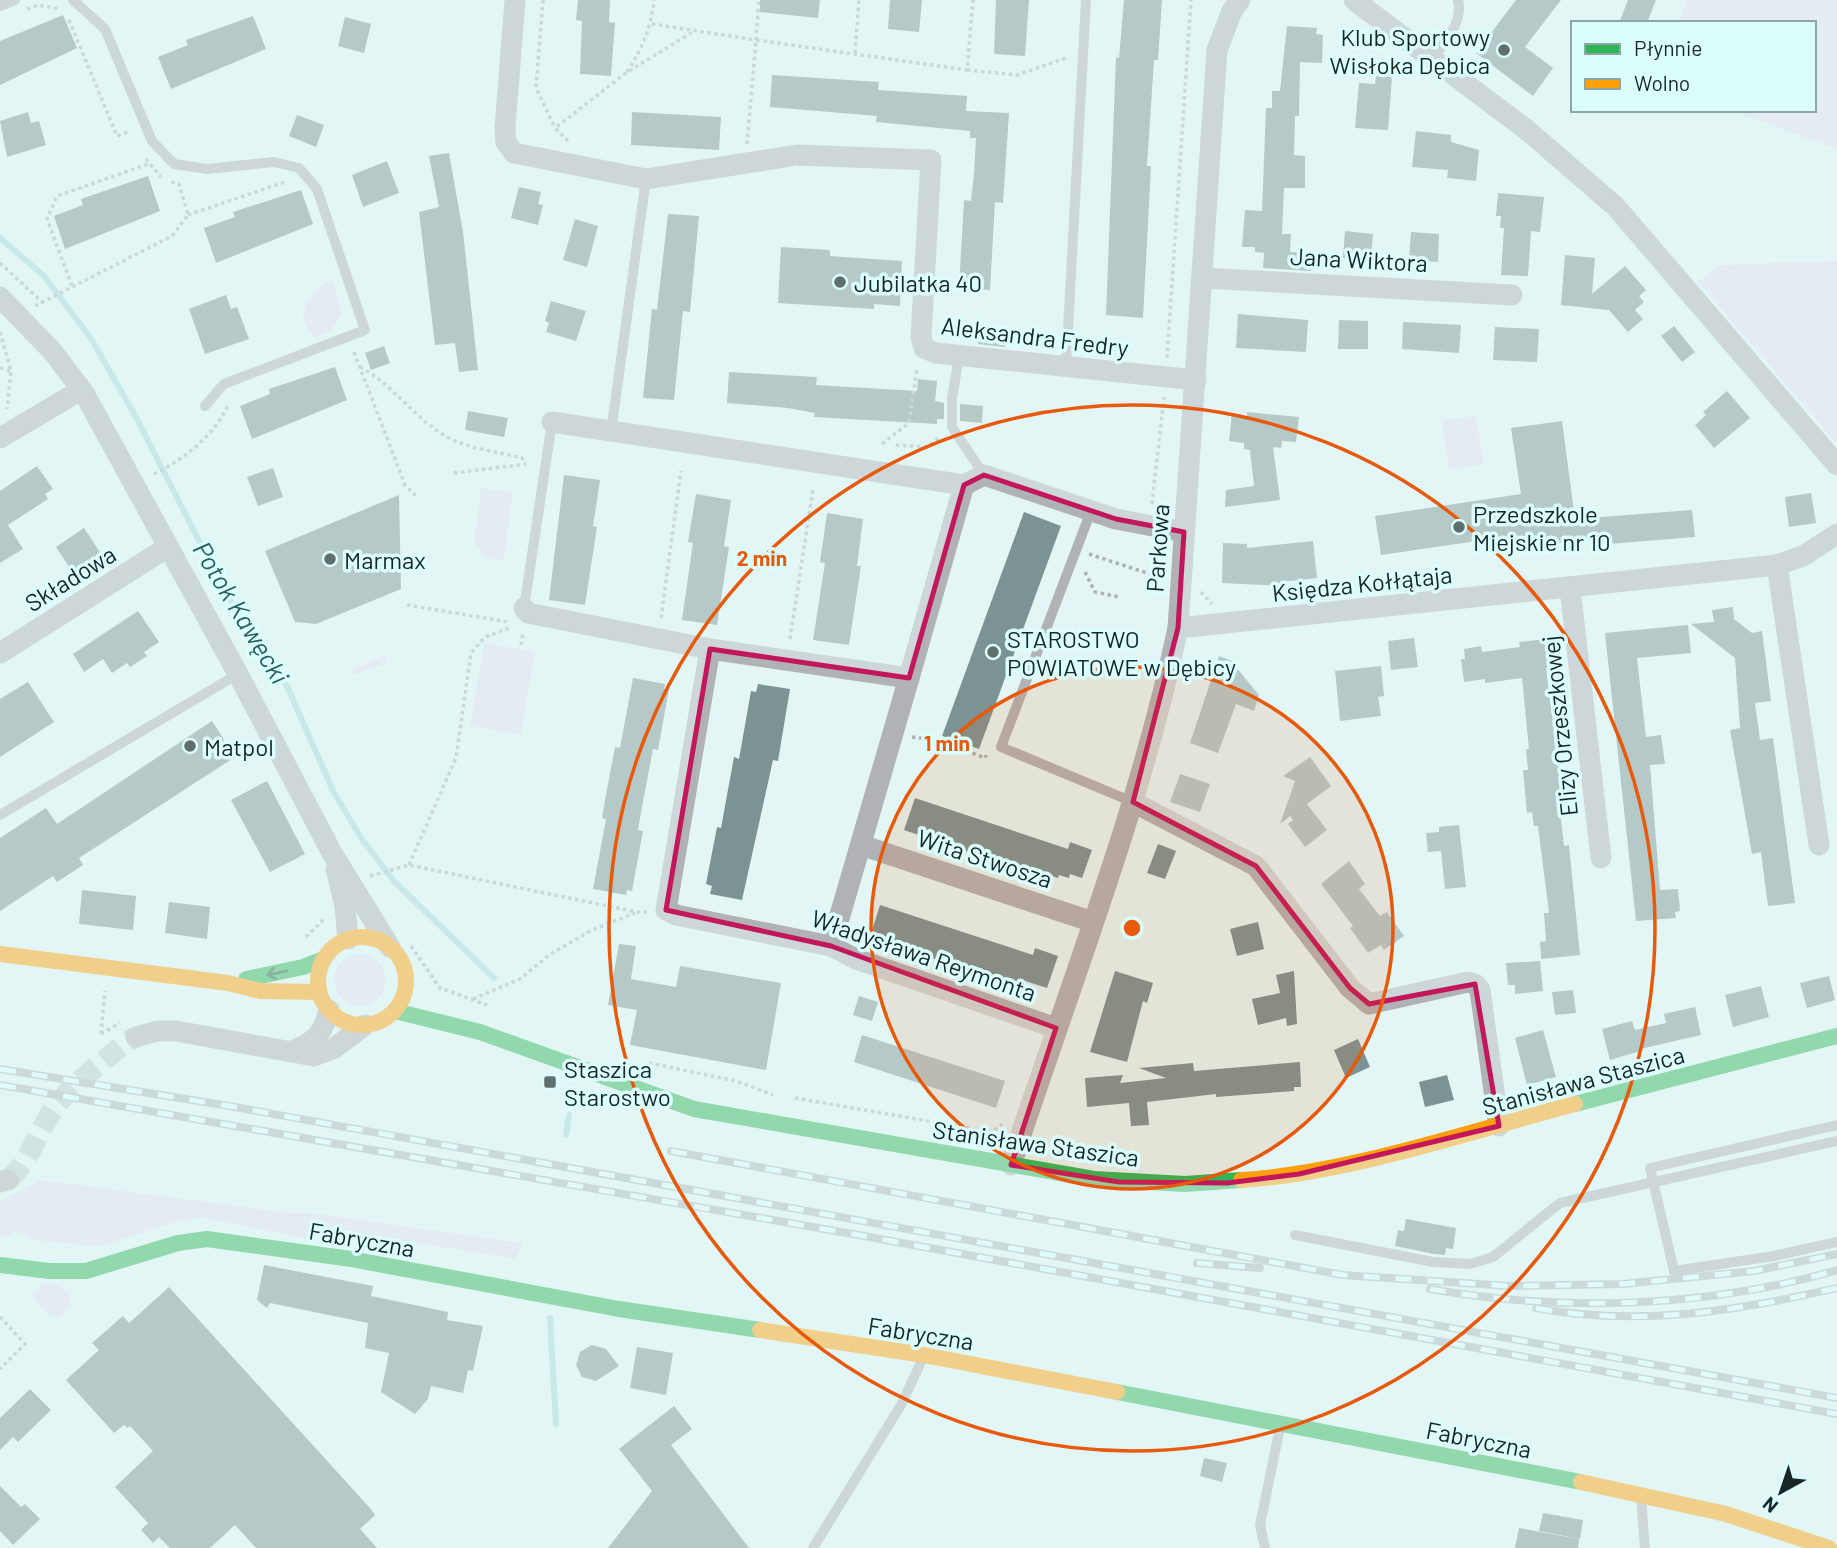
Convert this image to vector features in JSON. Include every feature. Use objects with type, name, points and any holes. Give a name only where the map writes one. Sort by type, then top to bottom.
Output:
[{"type":"street","name":"Aleksandra Fredry","points":[[515,0],[505,128],[509,148],[520,155],[646,179],[797,155],[931,160],[921,337],[924,348],[958,356],[1196,380]]},
{"type":"street","name":"Parkowa","points":[[1011,1165],[1133,802],[1158,720],[1178,628],[1217,50],[1231,11],[1240,0]]},
{"type":"street","points":[[1354,0],[1527,130],[1616,207],[1837,464]]},
{"type":"street","name":"Jana Wiktora","points":[[1202,278],[1512,295]]},
{"type":"street","points":[[0,297],[53,352],[81,390],[238,674],[332,853],[398,943],[406,982],[405,992],[395,1011],[376,1023],[365,1025],[345,1021],[324,1001],[228,983],[0,954]]},
{"type":"street","points":[[0,438],[81,390]]},
{"type":"street","points":[[552,422],[964,485],[985,475],[1091,511],[1152,528],[1184,531]]},
{"type":"street","points":[[831,946],[964,485]]},
{"type":"street","name":"Księdza Kołłątaja","points":[[1178,628],[1777,565],[1803,556],[1837,534]]},
{"type":"street","name":"Składowa","points":[[0,653],[168,547]]},
{"type":"street","points":[[1777,565],[1819,845]]},
{"type":"street","name":"Elizy Orzeszkowej","points":[[1570,588],[1601,858]]},
{"type":"street","points":[[524,608],[528,613],[710,649],[909,678]]},
{"type":"street","points":[[666,911],[710,649]]},
{"type":"street","points":[[1133,802],[1256,866],[1350,988],[1369,1004],[1468,982],[1475,984],[1480,990],[1499,1126]]},
{"type":"street","name":"Wita Stwosza","points":[[861,845],[1093,922]]},
{"type":"street","points":[[332,853],[345,906],[348,939]]},
{"type":"street","name":"Władysława Reymonta","points":[[666,911],[831,946],[856,959],[1056,1028]]},
{"type":"street","points":[[292,1051],[309,1044],[324,1029],[324,1001],[318,981],[324,959],[330,950],[348,939],[363,937],[398,943]]},
{"type":"street","points":[[228,983],[303,967],[324,959]]},
{"type":"street","points":[[406,982],[424,994]]},
{"type":"street","name":"Stanisława Staszica","points":[[445,1008],[480,1031]]},
{"type":"street","name":"Stanisława Staszica","points":[[395,1011],[480,1031],[694,1109],[1119,1182],[1227,1183],[1299,1174],[1499,1126],[1837,1036]]},
{"type":"street","points":[[135,1037],[157,1031],[176,1031],[314,1056],[325,1053],[365,1025]]},
{"type":"street","name":"Fabryczna","points":[[0,1265],[49,1271],[97,1270],[184,1240],[207,1239],[351,1259],[619,1309],[924,1355],[1641,1494],[1726,1514],[1829,1548]]},
{"type":"lane","points":[[0,6],[15,0]]},
{"type":"lane","points":[[73,0],[106,29],[152,141],[174,164],[207,169],[274,162],[299,168],[317,189],[365,330],[224,384],[205,405]]},
{"type":"lane","points":[[1066,366],[1086,0]]},
{"type":"lane","points":[[1432,59],[1461,14],[1458,0]]},
{"type":"lane","points":[[611,432],[646,179]]},
{"type":"lane","points":[[958,356],[952,399],[953,427],[985,475]]},
{"type":"lane","points":[[524,608],[552,422]]},
{"type":"lane","points":[[1091,511],[1001,747],[1133,802]]},
{"type":"lane","points":[[0,815],[238,674]]},
{"type":"lane","points":[[1837,1125],[1650,1168],[1674,1271],[1774,1256],[1837,1242]]},
{"type":"lane","points":[[1295,1235],[1433,1262],[1470,1264],[1493,1257],[1560,1203],[1837,1141]]},
{"type":"lane","points":[[813,1548],[901,1405],[924,1355]]},
{"type":"lane","points":[[1265,1548],[1260,1525],[1280,1424]]},
{"type":"lane","points":[[1641,1494],[1645,1548]]},
{"type":"path","points":[[543,0],[536,89],[560,136],[578,147]]},
{"type":"path","points":[[626,73],[644,45],[652,24],[654,0]]},
{"type":"path","points":[[745,163],[759,0]]},
{"type":"path","points":[[855,54],[859,0]]},
{"type":"path","points":[[967,70],[973,0]]},
{"type":"path","points":[[1151,513],[1166,377],[1191,0]]},
{"type":"path","points":[[25,10],[38,5],[62,9],[66,13],[117,136],[133,130]]},
{"type":"path","points":[[652,24],[1017,75],[1082,53]]},
{"type":"path","points":[[555,128],[626,73],[696,30]]},
{"type":"path","points":[[143,152],[148,164],[162,177],[179,184],[188,215]]},
{"type":"path","points":[[70,287],[47,219],[57,196],[148,164]]},
{"type":"path","points":[[49,298],[172,236],[188,215],[305,175]]},
{"type":"path","points":[[0,263],[42,302]]},
{"type":"path","points":[[0,332],[11,371],[5,414]]},
{"type":"path","points":[[347,337],[405,485],[416,496]]},
{"type":"path","points":[[882,444],[909,423],[913,383],[924,348]]},
{"type":"path","points":[[360,367],[373,374],[406,405],[450,439],[522,458],[526,463]]},
{"type":"path","points":[[0,368],[11,371]]},
{"type":"path","points":[[149,477],[176,463],[222,420],[230,400]]},
{"type":"path","points":[[896,446],[927,447],[953,427]]},
{"type":"path","points":[[454,473],[526,463],[545,467]]},
{"type":"path","points":[[658,638],[681,471]]},
{"type":"path","points":[[787,660],[813,489]]},
{"type":"path","points":[[1086,549],[1085,553],[1150,574]]},
{"type":"path","points":[[1081,564],[1095,592],[1120,597]]},
{"type":"path","points":[[1196,586],[1215,608]]},
{"type":"path","points":[[407,605],[517,624],[485,637],[471,653],[456,758],[410,865]]},
{"type":"path","points":[[894,731],[937,740],[985,758],[989,748]]},
{"type":"path","points":[[375,873],[410,865],[637,912],[666,911]]},
{"type":"path","points":[[298,943],[334,909]]},
{"type":"path","points":[[471,999],[520,979],[549,955],[592,930],[637,912]]},
{"type":"path","points":[[398,943],[440,988],[494,1008]]},
{"type":"path","points":[[101,1034],[106,984]]},
{"type":"path","points":[[645,1062],[736,1081],[771,1094],[992,1132],[1009,1119],[1024,1123]]},
{"type":"path","points":[[0,1317],[26,1344],[0,1369]]},
{"type":"highlighted area","points":[[984,475],[1116,519],[1184,532],[1178,628],[1133,802],[1256,866],[1350,988],[1369,1004],[1475,984],[1499,1126],[1299,1174],[1227,1183],[1119,1182],[1011,1165],[1056,1028],[831,946],[666,910],[710,649],[909,678],[964,485]]},
{"type":"shaded area","points":[[1687,0],[1837,0],[1837,149],[1735,112],[1816,112],[1816,21],[1679,21]]},
{"type":"shaded area","points":[[1837,261],[1837,444],[1698,282],[1719,265]]},
{"type":"shaded area","points":[[332,280],[342,313],[331,331],[315,338],[304,321],[304,311],[320,287]]},
{"type":"shaded area","points":[[1476,416],[1484,465],[1449,469],[1442,420]]},
{"type":"shaded area","points":[[481,488],[513,492],[504,561],[486,558],[474,541]]},
{"type":"shaded area","points":[[484,643],[535,652],[521,735],[470,726]]},
{"type":"shaded area","points":[[385,655],[388,663],[353,675],[353,669]]},
{"type":"shaded area","points":[[360,954],[370,956],[378,962],[384,970],[384,990],[378,998],[370,1004],[360,1006],[350,1004],[342,998],[336,990],[334,980],[336,970],[342,962],[350,956]]},
{"type":"shaded area","points":[[41,1180],[290,1213],[312,1213],[523,1243],[516,1259],[335,1230],[308,1239],[203,1218],[179,1221],[97,1247],[27,1239],[27,1235],[12,1231],[10,1236],[0,1235],[0,1201]]},
{"type":"shaded area","points":[[43,1284],[58,1286],[68,1293],[70,1304],[61,1317],[47,1313],[36,1302],[33,1293]]},
{"type":"building","points":[[578,0],[610,0],[609,22],[615,23],[611,76],[580,74],[582,21],[576,20]]},
{"type":"building","points":[[760,0],[820,0],[818,18],[760,12]]},
{"type":"building","points":[[890,0],[922,0],[919,32],[888,29]]},
{"type":"building","points":[[996,0],[1029,0],[1025,56],[994,54]]},
{"type":"building","points":[[1124,0],[1162,0],[1158,60],[1154,60],[1147,166],[1151,166],[1143,318],[1106,315],[1116,57],[1119,58]]},
{"type":"building","name":"Klub Sportowy Wisłoka Dębica","points":[[1516,0],[1561,0],[1525,47],[1553,68],[1533,96],[1476,53]]},
{"type":"building","points":[[1628,0],[1656,0],[1648,21],[1620,21]]},
{"type":"building","points":[[63,15],[77,48],[0,85],[0,41]]},
{"type":"building","points":[[253,16],[266,49],[171,89],[158,57],[188,45],[186,40]]},
{"type":"building","points":[[345,17],[371,24],[364,53],[338,46]]},
{"type":"building","points":[[1287,26],[1317,28],[1316,34],[1323,35],[1322,63],[1300,62],[1299,116],[1295,116],[1294,155],[1305,156],[1305,188],[1284,188],[1282,234],[1291,234],[1290,252],[1312,253],[1311,271],[1263,268],[1264,253],[1255,252],[1255,247],[1242,247],[1245,210],[1262,211],[1266,108],[1272,108],[1272,91],[1280,91]]},
{"type":"building","points":[[772,75],[879,82],[878,90],[967,96],[966,111],[1009,113],[1003,203],[995,202],[990,290],[959,288],[964,200],[971,201],[974,173],[976,138],[970,138],[970,131],[876,122],[877,116],[770,107]]},
{"type":"building","points":[[1376,76],[1392,77],[1388,130],[1355,128],[1359,83],[1375,84]]},
{"type":"building","points":[[28,112],[31,123],[39,121],[46,145],[7,157],[0,121]]},
{"type":"building","points":[[632,112],[721,117],[719,150],[631,145]]},
{"type":"building","points":[[297,115],[324,125],[316,147],[289,136]]},
{"type":"building","points":[[1416,131],[1451,135],[1451,142],[1479,150],[1476,181],[1447,178],[1448,170],[1412,167]]},
{"type":"building","points":[[449,153],[463,232],[478,370],[459,372],[455,343],[435,345],[419,212],[439,207],[429,156]]},
{"type":"building","points":[[387,161],[399,193],[363,207],[352,175]]},
{"type":"building","points":[[148,176],[160,211],[65,249],[54,216],[83,205],[81,199]]},
{"type":"building","points":[[519,187],[541,192],[538,204],[543,205],[538,225],[511,218]]},
{"type":"building","points":[[301,190],[313,224],[216,263],[204,228],[235,217],[233,212]]},
{"type":"building","points":[[1498,193],[1544,197],[1540,232],[1531,231],[1528,276],[1501,275],[1504,228],[1500,228],[1501,216],[1496,216]]},
{"type":"building","points":[[668,214],[699,216],[690,312],[683,311],[674,400],[643,398],[652,309],[657,310]]},
{"type":"building","points":[[575,219],[598,226],[587,267],[563,260]]},
{"type":"building","points":[[1345,231],[1373,234],[1371,260],[1343,258]]},
{"type":"building","points":[[1411,232],[1439,234],[1438,262],[1409,260]]},
{"type":"building","name":"Jubilatka 40","points":[[781,247],[830,250],[830,256],[902,261],[900,306],[874,304],[874,309],[778,303]]},
{"type":"building","points":[[1565,255],[1595,258],[1592,294],[1625,266],[1646,290],[1639,296],[1644,302],[1635,310],[1643,319],[1628,332],[1609,310],[1561,305]]},
{"type":"building","points":[[226,295],[231,309],[237,307],[249,339],[205,354],[189,309]]},
{"type":"building","points":[[551,301],[586,311],[576,341],[546,332],[549,323],[545,321]]},
{"type":"building","points":[[1238,314],[1308,320],[1306,352],[1236,348]]},
{"type":"building","points":[[1339,320],[1368,321],[1368,349],[1338,349]]},
{"type":"building","points":[[1403,322],[1461,325],[1459,353],[1402,349]]},
{"type":"building","points":[[1674,326],[1695,352],[1682,362],[1661,336]]},
{"type":"building","points":[[1495,327],[1539,329],[1537,362],[1493,360]]},
{"type":"building","points":[[980,335],[1006,339],[1005,347],[978,344]]},
{"type":"building","points":[[384,346],[390,363],[371,370],[365,353]]},
{"type":"building","points":[[335,367],[347,400],[252,439],[240,406],[270,394],[269,389]]},
{"type":"building","points":[[729,372],[817,377],[816,385],[917,391],[918,379],[937,381],[935,401],[944,403],[944,419],[937,419],[937,424],[814,417],[815,413],[788,408],[727,403]]},
{"type":"building","points":[[1727,391],[1750,418],[1714,448],[1695,425],[1706,415],[1703,412]]},
{"type":"building","points":[[960,404],[983,406],[982,423],[960,421]]},
{"type":"building","points":[[468,411],[508,418],[504,437],[465,430]]},
{"type":"building","points":[[1247,412],[1299,417],[1296,442],[1282,441],[1281,448],[1273,447],[1280,500],[1225,507],[1226,490],[1254,486],[1250,450],[1244,449],[1244,443],[1229,441],[1232,414],[1247,416]]},
{"type":"building","points":[[1562,421],[1575,519],[1692,510],[1695,537],[1609,544],[1609,537],[1520,549],[1518,535],[1381,555],[1375,516],[1521,494],[1511,428]]},
{"type":"building","points":[[37,466],[53,489],[45,494],[48,499],[8,525],[23,549],[0,563],[0,491]]},
{"type":"building","points":[[273,468],[283,497],[258,506],[247,477]]},
{"type":"building","points":[[564,475],[600,480],[593,526],[597,527],[585,605],[549,600]]},
{"type":"building","points":[[1811,493],[1816,523],[1789,527],[1785,497]]},
{"type":"building","points":[[696,494],[731,500],[724,546],[729,547],[717,625],[682,620],[693,543],[688,542]]},
{"type":"building","name":"Marmax","points":[[399,495],[401,589],[316,624],[295,622],[265,551]]},
{"type":"building","name":"STAROSTWO POWIATOWE w Dębicy","points":[[1024,512],[1061,526],[979,749],[942,736]]},
{"type":"building","points":[[827,513],[863,519],[857,566],[861,566],[849,645],[813,640],[825,563],[820,562]]},
{"type":"building","points":[[84,528],[107,563],[79,582],[56,547]]},
{"type":"building","points":[[1313,541],[1317,578],[1280,582],[1281,586],[1222,583],[1223,543],[1247,544],[1247,548]]},
{"type":"building","points":[[1733,607],[1734,619],[1752,633],[1762,631],[1771,701],[1755,703],[1760,740],[1773,738],[1795,903],[1768,906],[1761,852],[1752,854],[1730,730],[1740,728],[1735,658],[1691,624],[1714,622],[1712,610]]},
{"type":"building","points":[[138,611],[159,642],[144,652],[147,656],[130,667],[127,663],[112,673],[103,659],[84,672],[73,654]]},
{"type":"building","points":[[1688,625],[1691,653],[1637,658],[1646,737],[1661,735],[1665,764],[1650,765],[1660,890],[1678,889],[1680,911],[1675,912],[1676,918],[1636,921],[1605,633]]},
{"type":"building","points":[[1414,638],[1418,667],[1391,670],[1388,641]]},
{"type":"building","points":[[1547,639],[1550,667],[1546,668],[1564,809],[1560,810],[1564,846],[1569,845],[1580,955],[1541,959],[1540,942],[1546,941],[1544,913],[1549,913],[1538,826],[1534,826],[1532,812],[1527,813],[1523,770],[1528,770],[1526,749],[1529,749],[1522,678],[1485,683],[1485,679],[1464,682],[1461,659],[1465,659],[1464,649],[1481,646],[1482,652],[1520,647],[1519,642]]},
{"type":"building","points":[[1219,656],[1230,660],[1259,695],[1254,711],[1236,704],[1218,753],[1190,743]]},
{"type":"building","points":[[1381,666],[1384,696],[1378,697],[1381,716],[1340,721],[1335,671]]},
{"type":"building","points":[[633,678],[665,684],[664,689],[669,689],[658,750],[653,749],[642,807],[638,830],[643,831],[632,891],[627,890],[626,895],[593,889],[606,819],[602,818],[615,747],[620,748]]},
{"type":"building","points":[[28,682],[54,722],[0,757],[0,699]]},
{"type":"building","points":[[758,684],[790,689],[778,761],[773,760],[742,900],[710,894],[712,886],[706,884],[717,827],[721,828],[734,757],[739,759],[751,691],[756,692]]},
{"type":"building","points":[[212,721],[235,757],[79,858],[83,865],[57,882],[53,876],[0,911],[0,838],[46,808],[57,824]]},
{"type":"building","points":[[1310,757],[1331,786],[1307,804],[1327,830],[1305,847],[1288,824],[1293,820],[1290,816],[1280,824],[1295,781],[1283,776]]},
{"type":"building","points":[[1180,774],[1210,784],[1200,812],[1170,802]]},
{"type":"building","points":[[267,781],[305,854],[270,872],[231,800]]},
{"type":"building","points":[[915,798],[1068,849],[1070,842],[1092,850],[1082,878],[1070,874],[1069,878],[1059,875],[1058,878],[1046,874],[1045,878],[904,830]]},
{"type":"building","points":[[1459,825],[1466,887],[1445,889],[1441,851],[1428,852],[1426,833],[1439,832],[1439,827]]},
{"type":"building","points":[[1158,844],[1176,851],[1165,879],[1147,873]]},
{"type":"building","points":[[1349,861],[1365,884],[1359,889],[1380,916],[1387,912],[1404,936],[1384,950],[1381,945],[1368,953],[1350,928],[1353,926],[1321,884]]},
{"type":"building","points":[[82,890],[136,896],[133,930],[79,924]]},
{"type":"building","points":[[169,902],[210,907],[207,939],[165,933]]},
{"type":"building","points":[[880,905],[1033,955],[1035,948],[1058,956],[1047,988],[1025,981],[1022,989],[870,937]]},
{"type":"building","points":[[1258,922],[1264,949],[1237,956],[1230,929]]},
{"type":"building","points":[[619,944],[636,946],[631,979],[676,987],[680,966],[781,983],[766,1070],[630,1045],[637,1010],[608,1005]]},
{"type":"building","points":[[1540,961],[1543,991],[1515,994],[1515,985],[1508,985],[1506,963]]},
{"type":"building","points":[[1115,971],[1153,983],[1147,1003],[1143,1001],[1127,1062],[1090,1052]]},
{"type":"building","points":[[1294,971],[1297,1024],[1287,1026],[1286,1018],[1258,1025],[1252,999],[1280,993],[1276,975]]},
{"type":"building","points":[[1829,976],[1835,1000],[1807,1008],[1800,983]]},
{"type":"building","points":[[1761,986],[1769,1017],[1733,1027],[1725,995]]},
{"type":"building","points":[[1573,990],[1576,1013],[1555,1015],[1552,992]]},
{"type":"building","points":[[859,996],[878,1002],[872,1021],[853,1015]]},
{"type":"building","points":[[1695,1007],[1701,1035],[1640,1049],[1641,1051],[1610,1060],[1602,1029],[1632,1021],[1635,1030],[1666,1023],[1664,1014]]},
{"type":"building","points":[[1543,1030],[1556,1077],[1527,1085],[1515,1038]]},
{"type":"building","points":[[862,1035],[1005,1081],[996,1108],[854,1062]]},
{"type":"building","points":[[1358,1039],[1370,1067],[1346,1078],[1334,1050]]},
{"type":"building","points":[[1300,1062],[1301,1087],[1294,1087],[1294,1091],[1216,1097],[1216,1094],[1147,1102],[1149,1125],[1131,1126],[1129,1103],[1087,1107],[1085,1078],[1123,1075],[1120,1083],[1166,1078],[1139,1068],[1193,1063],[1194,1071]]},
{"type":"building","points":[[1447,1075],[1454,1100],[1425,1107],[1419,1082]]},
{"type":"building","points":[[1406,1219],[1456,1228],[1453,1249],[1446,1248],[1445,1255],[1395,1246],[1398,1230],[1404,1231]]},
{"type":"building","points":[[264,1265],[373,1286],[371,1296],[448,1312],[447,1320],[483,1326],[473,1371],[468,1370],[463,1393],[431,1386],[428,1399],[415,1414],[381,1392],[389,1353],[365,1348],[368,1323],[270,1303],[267,1308],[257,1300]]},
{"type":"building","points":[[169,1287],[370,1508],[375,1515],[360,1529],[377,1548],[256,1548],[235,1525],[210,1548],[170,1548],[159,1537],[153,1543],[141,1530],[148,1523],[115,1487],[153,1451],[130,1426],[127,1428],[124,1425],[114,1433],[66,1380],[99,1350],[92,1343],[123,1316],[129,1323]]},
{"type":"building","points":[[592,1345],[606,1349],[619,1366],[596,1381],[582,1377],[576,1365],[580,1352]]},
{"type":"building","points":[[637,1347],[673,1353],[666,1395],[630,1388]]},
{"type":"building","points":[[30,1389],[51,1410],[18,1442],[13,1437],[0,1450],[0,1418]]},
{"type":"building","points":[[674,1406],[692,1429],[671,1445],[749,1548],[608,1548],[652,1491],[619,1449]]},
{"type":"building","points":[[1204,1458],[1227,1463],[1222,1482],[1200,1476]]},
{"type":"building","points":[[0,1486],[21,1507],[25,1504],[40,1519],[13,1545],[0,1531]]},
{"type":"building","points":[[1543,1513],[1583,1520],[1580,1539],[1539,1531]]},
{"type":"building","points":[[1519,1528],[1579,1539],[1578,1548],[1515,1548]]},
{"type":"waterway","name":"Potok Kawęcki","points":[[0,238],[44,276],[90,337],[137,419],[226,594],[288,688],[333,791],[363,841],[396,883],[494,978]]},
{"type":"waterway","name":"Potok Kawęcki","points":[[566,1135],[569,1115]]},
{"type":"waterway","name":"Potok Kawęcki","points":[[550,1318],[556,1424]]},
{"type":"tunnel","points":[[8,1180],[23,1164],[63,1097],[98,1065],[136,1037]]},
{"type":"railway","points":[[0,1069],[235,1107],[1837,1398]]},
{"type":"railway","points":[[0,1085],[864,1236],[1837,1414]]},
{"type":"railway","points":[[671,1151],[1343,1275],[1509,1286],[1623,1284],[1754,1271],[1837,1254]]},
{"type":"railway","points":[[1197,1263],[1260,1268]]},
{"type":"railway","points":[[1430,1289],[1531,1301],[1635,1302],[1738,1292],[1837,1270]]},
{"type":"railway","points":[[1536,1308],[1612,1316],[1687,1314],[1762,1304],[1837,1288]]},
{"type":"traffic: fast","points":[[246,979],[303,967],[324,959]]},
{"type":"traffic: fast","points":[[395,1011],[480,1032],[694,1109],[1094,1179],[1185,1184],[1241,1180]]},
{"type":"traffic: fast","points":[[1575,1104],[1837,1036]]},
{"type":"traffic: fast","points":[[0,1265],[49,1271],[86,1271],[178,1243],[207,1239],[351,1259],[619,1309],[760,1330]]},
{"type":"traffic: fast","points":[[1117,1392],[1581,1482]]},
{"type":"traffic: slow","points":[[362,937],[379,940],[393,950],[403,964],[406,981],[403,998],[393,1012],[379,1022],[362,1025],[345,1022],[331,1012],[321,998],[318,981],[321,964],[331,950],[345,940],[362,937]]},
{"type":"traffic: slow","points":[[0,954],[228,983],[260,991],[319,992]]},
{"type":"traffic: slow","points":[[1241,1180],[1281,1176],[1365,1160],[1575,1104]]},
{"type":"traffic: slow","points":[[760,1330],[924,1355],[1117,1392]]},
{"type":"traffic: slow","points":[[1581,1482],[1726,1514],[1829,1548]]},
{"type":"place","name":"Klub Sportowy Wisłoka Dębica","points":[[1504,50]]},
{"type":"place","name":"Jubilatka 40","points":[[840,282]]},
{"type":"place","name":"Przedszkole Miejskie nr 10","points":[[1459,527]]},
{"type":"place","name":"Marmax","points":[[330,559]]},
{"type":"place","name":"STAROSTWO POWIATOWE w Dębicy","points":[[993,652]]},
{"type":"place","name":"Matpol","points":[[190,746]]},
{"type":"place","name":"Staszica Starostwo","points":[[550,1082]]}]
